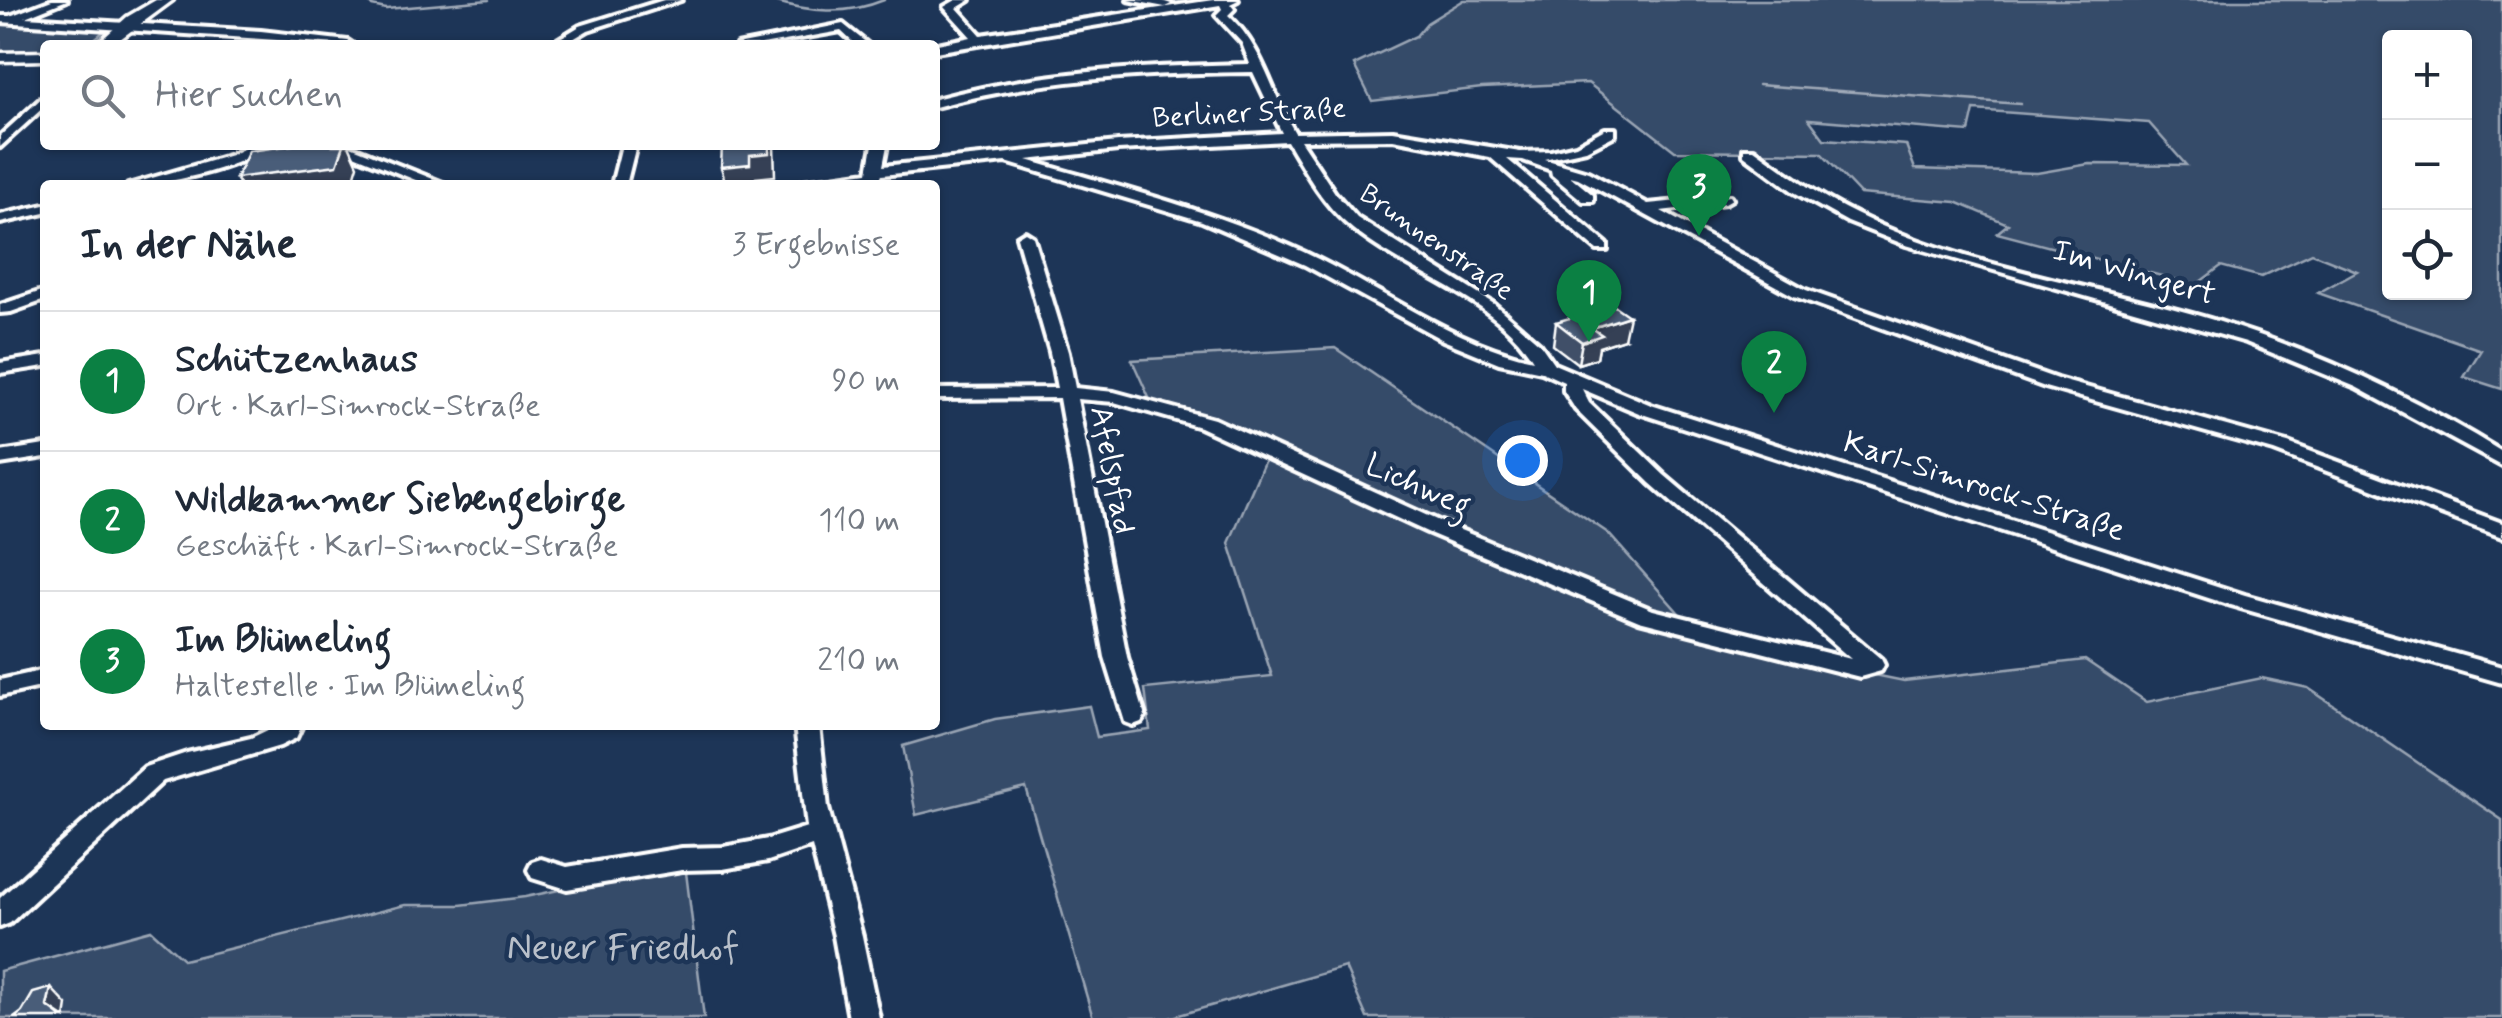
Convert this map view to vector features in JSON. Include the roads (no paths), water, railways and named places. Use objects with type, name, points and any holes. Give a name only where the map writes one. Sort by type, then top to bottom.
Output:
[{"type":"main road","points":[[107,40],[166,0]]},
{"type":"main road","points":[[0,57],[40,56]]},
{"type":"street","points":[[4,19],[62,0]]},
{"type":"street","points":[[564,40],[596,23],[676,0]]},
{"type":"street","points":[[965,0],[950,7],[977,37]]},
{"type":"street","points":[[940,47],[1141,6],[1229,1]]},
{"type":"street","name":"Brunnenstraße","points":[[1229,1],[1222,15],[1247,38],[1266,92],[1340,209],[1353,222],[1505,322],[1540,354],[1547,368]]},
{"type":"street","points":[[4,19],[308,40]]},
{"type":"street","points":[[772,40],[842,28],[857,40]]},
{"type":"street","points":[[940,101],[983,88],[1077,74],[1260,68]]},
{"type":"street","points":[[0,142],[40,104]]},
{"type":"street","name":"Berliner Straße","points":[[848,180],[1118,146],[1398,133],[1538,162],[1610,132]]},
{"type":"street","points":[[153,180],[236,158],[252,150]]},
{"type":"street","points":[[349,150],[429,180]]},
{"type":"street","points":[[620,180],[628,150]]},
{"type":"street","points":[[875,177],[879,150]]},
{"type":"street","name":"Im Wingert","points":[[1749,152],[1806,196],[1898,237],[2214,326],[2397,398],[2502,460]]},
{"type":"street","name":"Berliner Straße","points":[[1494,155],[1602,247]]},
{"type":"street","name":"Karl-Simrock-Straße","points":[[1008,159],[1207,218],[1310,262],[1449,336],[1517,363],[1547,368],[1646,410],[2148,572],[2502,675]]},
{"type":"street","points":[[1538,162],[1588,198]]},
{"type":"street","points":[[1538,162],[1583,176],[1648,208],[1718,252],[1800,294],[2051,382],[2281,448],[2502,530]]},
{"type":"street","points":[[1648,208],[1726,200]]},
{"type":"street","points":[[0,220],[40,209]]},
{"type":"street","name":"Afelspfad","points":[[1026,236],[1060,352],[1116,657],[1133,716]]},
{"type":"street","points":[[2,315],[40,297]]},
{"type":"street","points":[[0,368],[40,362]]},
{"type":"street","name":"Lichweg","points":[[940,394],[1066,392],[1130,401],[1207,424],[1434,527],[1647,616],[1860,669],[1873,665],[1656,479],[1582,406],[1573,391],[1574,380]]},
{"type":"street","points":[[2466,436],[2502,441]]},
{"type":"street","points":[[0,458],[40,452]]},
{"type":"street","points":[[0,688],[40,679]]},
{"type":"street","points":[[0,915],[154,774],[172,766],[263,746],[289,730]]},
{"type":"street","points":[[807,730],[815,808],[864,1018]]},
{"type":"street","points":[[540,870],[567,878],[682,859],[723,858],[768,850],[822,832]]},
{"type":"waterway","points":[[368,0],[372,6],[386,9],[489,0]]},
{"type":"waterway","points":[[770,0],[827,10],[884,0]]},
{"type":"waterway","points":[[1758,85],[2021,104]]},
{"type":"place","name":"Im Blümeling","points":[[1699,236]]},
{"type":"place","name":"Schützenhaus","points":[[1589,342]]},
{"type":"place","name":"Wildkammer Siebengebirge","points":[[1774,413]]},
{"type":"park label","name":"Neuer Friedhof","points":[[623,948]]}]
